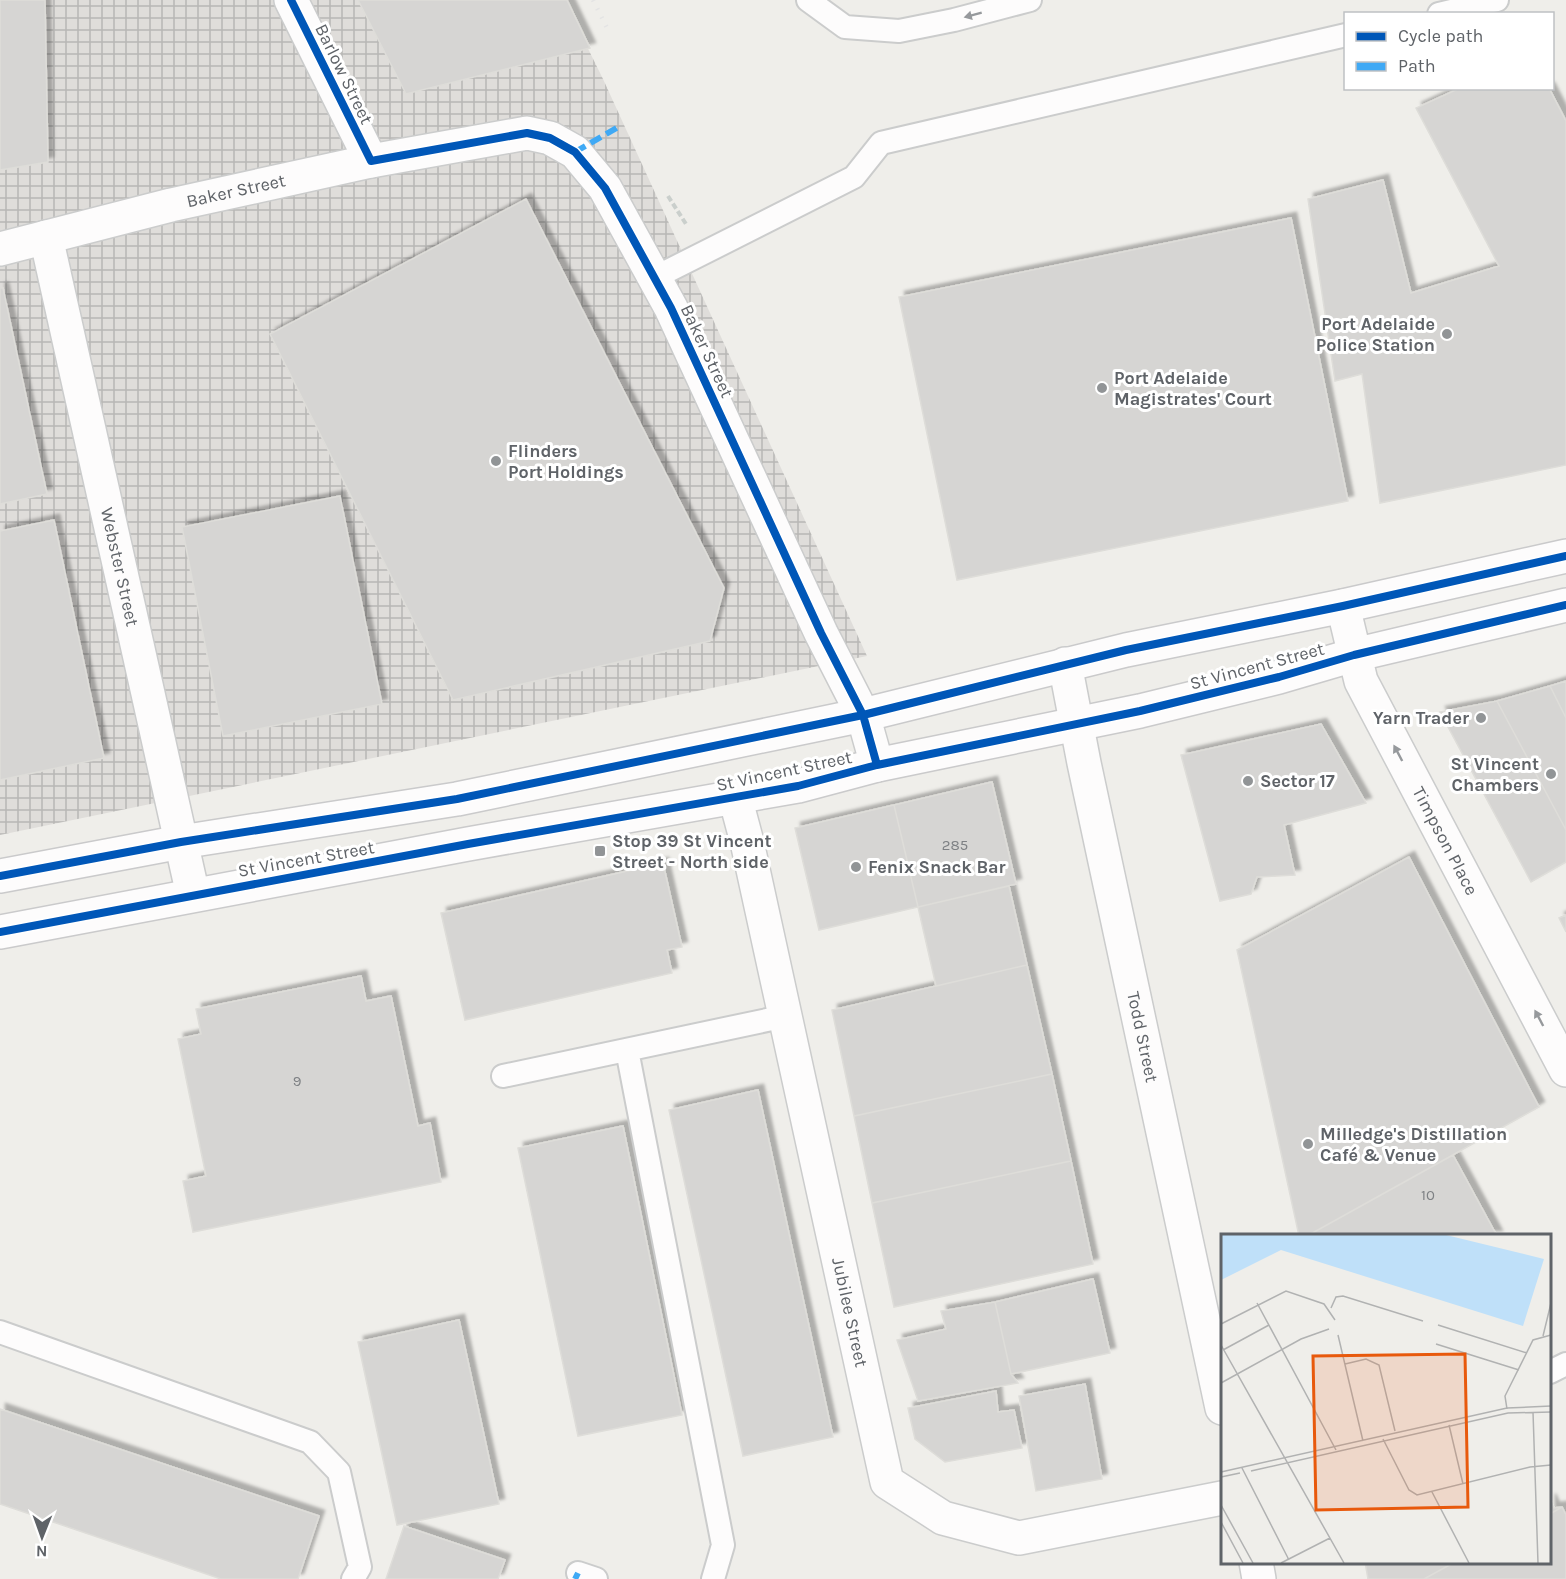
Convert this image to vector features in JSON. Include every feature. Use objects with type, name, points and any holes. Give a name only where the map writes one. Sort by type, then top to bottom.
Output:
[{"type":"street","name":"Barlow Street","points":[[291,0],[371,162]]},
{"type":"street","name":"Baker Street","points":[[0,249],[171,206],[371,162],[527,133],[550,138],[575,152],[604,188],[676,319],[821,633],[863,715],[878,765]]},
{"type":"street","name":"Webster Street","points":[[46,237],[192,895]]},
{"type":"street","name":"St Vincent Street","points":[[0,876],[181,842],[457,799],[863,715],[1065,664],[1343,606],[1566,556]]},
{"type":"street","name":"St Vincent Street","points":[[0,932],[192,895],[798,786],[878,765],[1152,708],[1279,677],[1354,655],[1566,604]]},
{"type":"street","name":"Timpson Place","points":[[1343,606],[1361,681],[1566,1070]]},
{"type":"street","name":"Todd Street","points":[[1065,664],[1221,1403]]},
{"type":"street","name":"Jubilee Street","points":[[735,797],[786,1016],[887,1482],[943,1518],[1018,1538],[1221,1498]]},
{"type":"street","points":[[1256,1564],[1259,1579]]},
{"type":"lane","points":[[808,0],[845,27],[899,31],[954,20],[1030,0]]},
{"type":"lane","points":[[1447,12],[1497,0]]},
{"type":"lane","points":[[654,278],[854,177],[881,142],[1344,35]]},
{"type":"lane","points":[[503,1076],[786,1016]]},
{"type":"lane","points":[[627,1050],[723,1545],[713,1579]]},
{"type":"lane","points":[[0,1332],[310,1442],[339,1472],[360,1567],[353,1579]]},
{"type":"lane","points":[[1551,1372],[1566,1364]]},
{"type":"shaded area","points":[[0,0],[564,0],[603,79],[867,656],[0,835]]},
{"type":"building","points":[[0,0],[45,0],[48,162],[0,170]]},
{"type":"building","points":[[358,0],[567,0],[590,48],[406,94]]},
{"type":"building","name":"Port Adelaide Police Station","points":[[1456,90],[1550,90],[1566,121],[1566,465],[1380,503],[1362,374],[1335,381],[1308,199],[1383,180],[1411,293],[1499,266],[1416,108]]},
{"type":"building","name":"Flinders Port Holdings","points":[[526,199],[724,588],[710,641],[453,700],[270,334]]},
{"type":"building","points":[[1291,218],[1348,501],[957,580],[899,297]]},
{"type":"building","points":[[0,288],[3,288],[47,494],[0,504]]},
{"type":"building","points":[[340,496],[382,704],[223,736],[182,527]]},
{"type":"building","points":[[54,520],[104,758],[0,780],[0,531]]},
{"type":"building","points":[[1566,681],[1566,718],[1550,686]]},
{"type":"building","name":"St Vincent Chambers","points":[[1550,686],[1566,718],[1566,830],[1497,701]]},
{"type":"building","points":[[1497,701],[1566,830],[1566,862],[1531,882],[1440,712]]},
{"type":"building","points":[[1321,724],[1366,803],[1284,825],[1295,875],[1257,877],[1251,894],[1220,901],[1181,755]]},
{"type":"building","points":[[992,782],[1016,884],[918,907],[894,805]]},
{"type":"building","name":"Fenix Snack Bar","points":[[894,805],[918,907],[819,930],[795,828]]},
{"type":"building","points":[[1409,857],[1539,1107],[1311,1234],[1299,1234],[1237,950]]},
{"type":"building","points":[[663,863],[682,947],[667,950],[672,973],[465,1020],[441,913]]},
{"type":"building","points":[[1009,886],[1027,965],[936,986],[918,907]]},
{"type":"building","points":[[1566,915],[1566,932],[1559,918]]},
{"type":"building","points":[[1027,965],[1052,1074],[854,1116],[832,1010]]},
{"type":"building","points":[[361,976],[366,1001],[391,996],[418,1126],[430,1123],[441,1182],[193,1232],[183,1181],[206,1176],[178,1039],[201,1034],[196,1009]]},
{"type":"building","points":[[1052,1074],[1071,1161],[872,1203],[854,1116]]},
{"type":"building","points":[[758,1090],[833,1437],[743,1456],[669,1110]]},
{"type":"building","points":[[623,1126],[682,1415],[578,1436],[518,1148]]},
{"type":"building","points":[[1453,1155],[1496,1234],[1311,1234]]},
{"type":"building","points":[[1071,1161],[1093,1264],[894,1307],[872,1203]]},
{"type":"building","points":[[1093,1279],[1110,1353],[1011,1374],[995,1302]]},
{"type":"building","points":[[995,1302],[1011,1374],[1018,1383],[918,1401],[897,1340],[946,1329],[941,1311]]},
{"type":"building","points":[[459,1320],[499,1504],[397,1525],[358,1342]]},
{"type":"building","points":[[1085,1384],[1102,1479],[1036,1491],[1019,1396]]},
{"type":"building","points":[[996,1391],[998,1412],[1014,1410],[1022,1448],[945,1462],[915,1439],[908,1408]]},
{"type":"building","points":[[0,1409],[319,1516],[298,1579],[221,1579],[0,1504]]},
{"type":"building","points":[[1551,1501],[1554,1508],[1562,1507],[1551,1513]]},
{"type":"building","points":[[1562,1507],[1566,1515],[1566,1579],[1424,1579],[1451,1564],[1551,1564],[1551,1513]]},
{"type":"building","points":[[404,1526],[505,1560],[498,1579],[386,1579]]},
{"type":"building","points":[[1365,1564],[1451,1564],[1424,1579],[1368,1579]]},
{"type":"railway","points":[[593,0],[609,32]]},
{"type":"marked path","points":[[575,152],[620,126]]},
{"type":"marked path","points":[[575,1579],[578,1573]]},
{"type":"cycle path","points":[[291,0],[371,161],[527,133],[550,138],[575,152],[605,188],[671,308],[821,633],[863,715],[877,765]]},
{"type":"cycle path","points":[[0,876],[181,842],[457,799],[863,715],[1126,650],[1343,606],[1566,556]]},
{"type":"cycle path","points":[[0,932],[468,844],[798,786],[877,765],[1140,711],[1279,677],[1354,655],[1566,605]]},
{"type":"place","name":"Port Adelaide Police Station","points":[[1447,334]]},
{"type":"place","name":"Port Adelaide Magistrates' Court","points":[[1102,388]]},
{"type":"place","name":"Flinders Port Holdings","points":[[496,461]]},
{"type":"place","name":"Yarn Trader","points":[[1481,718]]},
{"type":"place","name":"St Vincent Chambers","points":[[1551,774]]},
{"type":"place","name":"Sector 17","points":[[1248,781]]},
{"type":"place","name":"Stop 39 St Vincent Street - North side","points":[[600,851]]},
{"type":"place","name":"Fenix Snack Bar","points":[[856,867]]},
{"type":"place","name":"Milledge's Distillation Café & Venue","points":[[1308,1144]]}]
